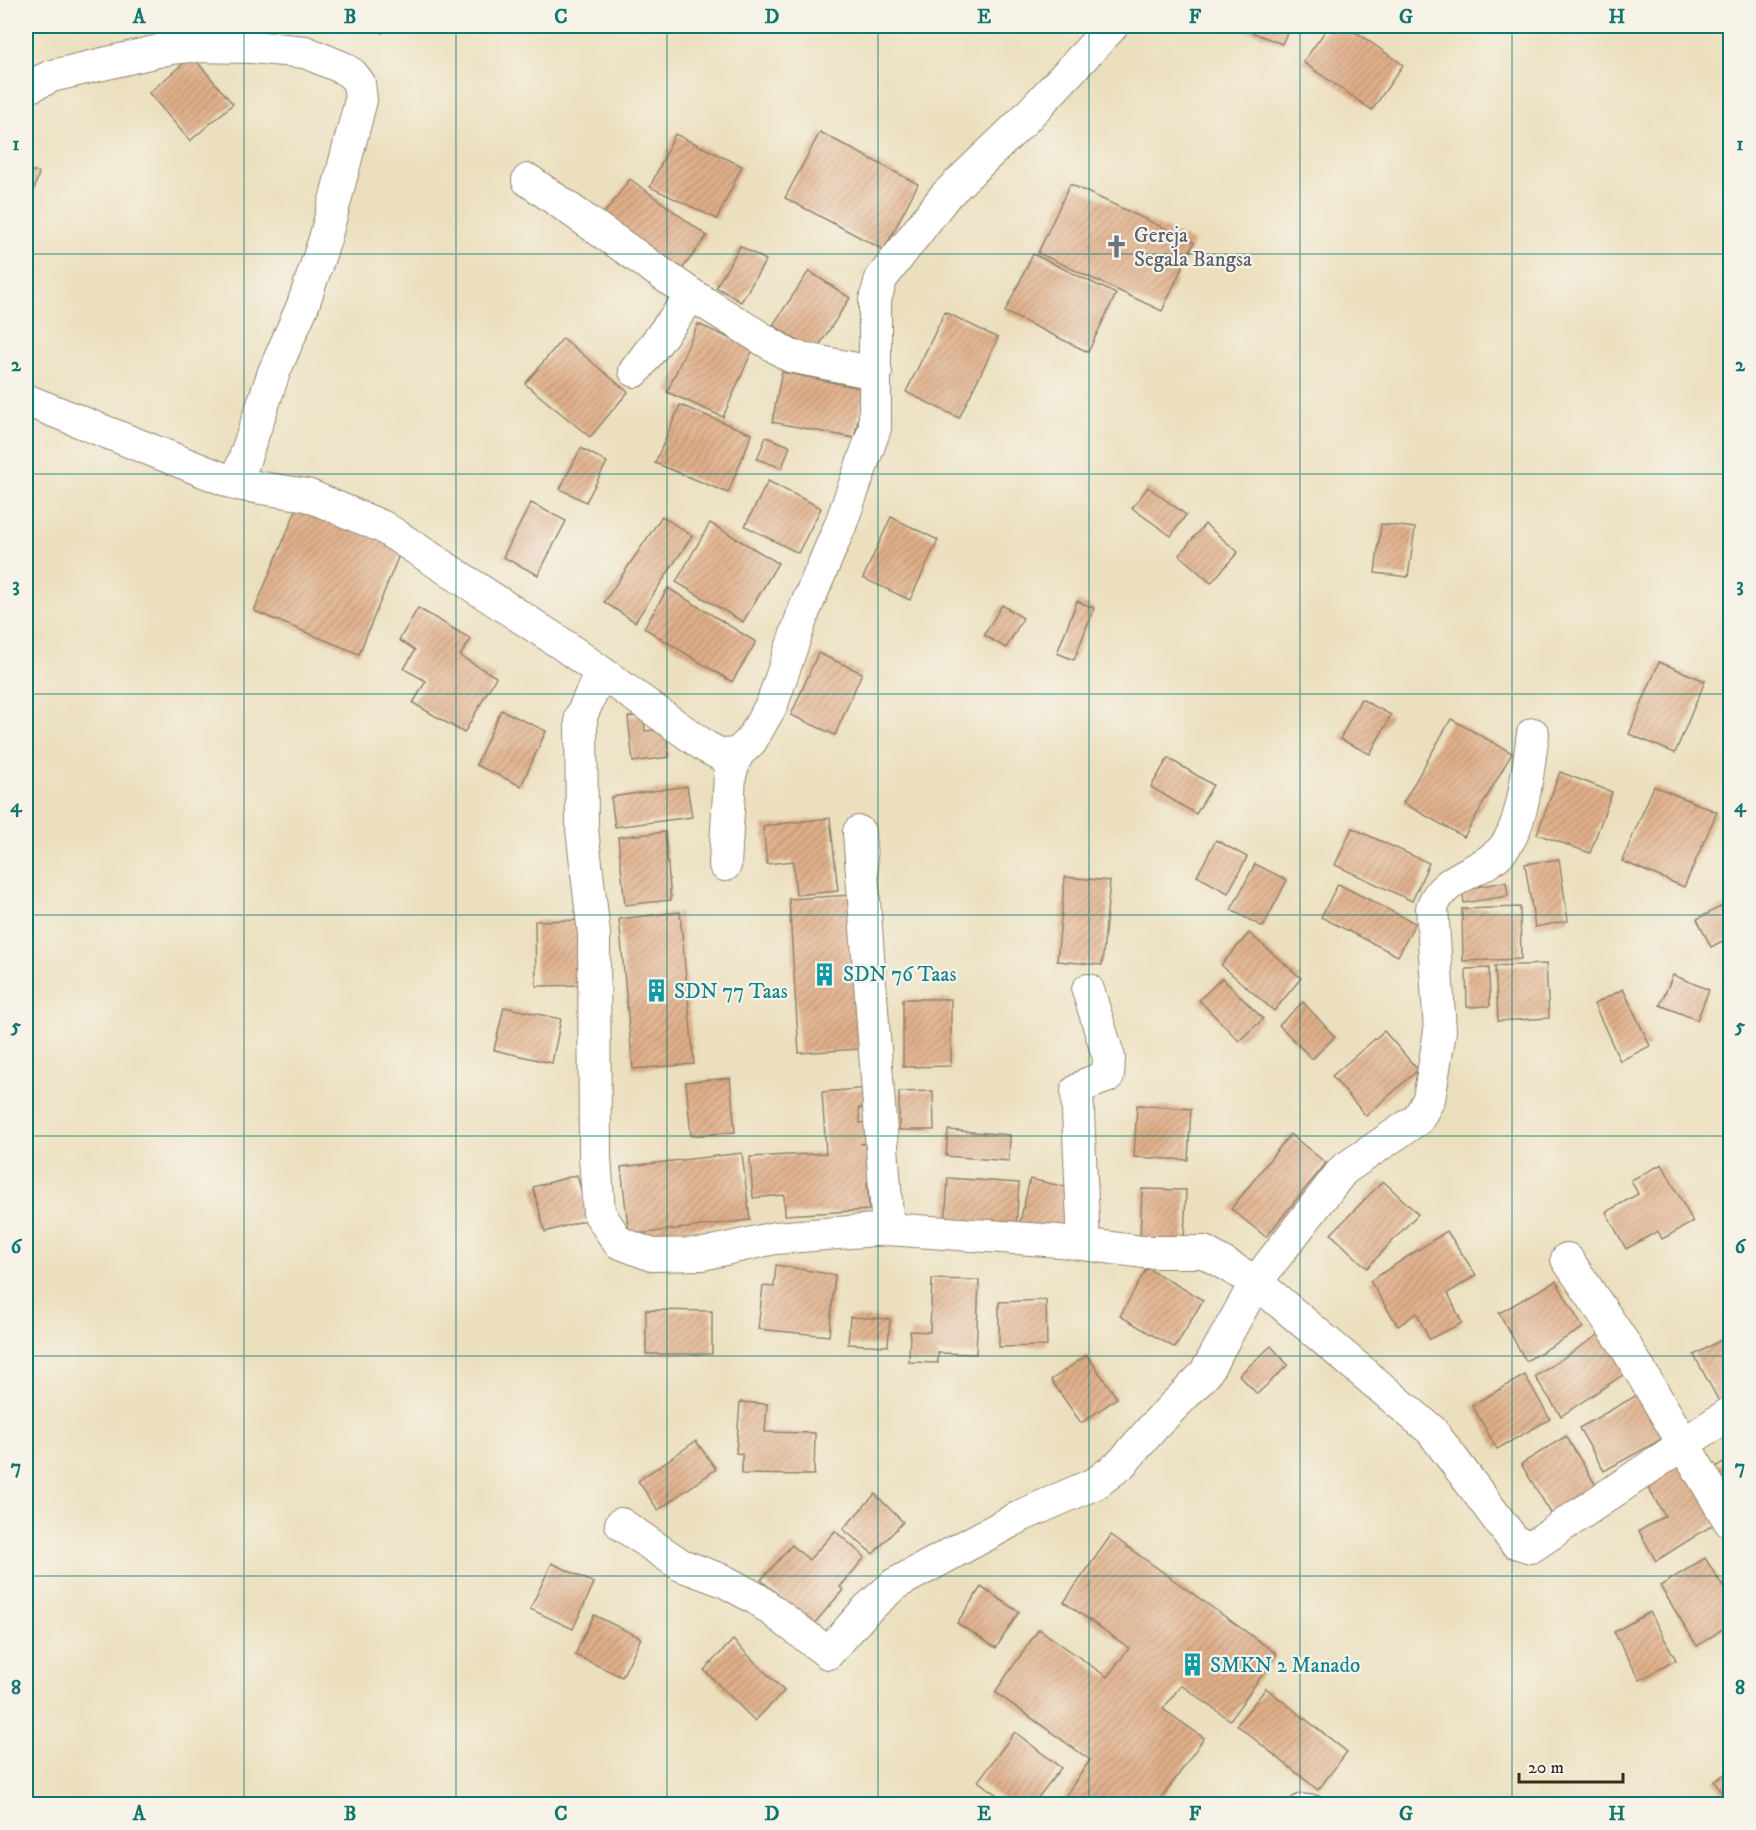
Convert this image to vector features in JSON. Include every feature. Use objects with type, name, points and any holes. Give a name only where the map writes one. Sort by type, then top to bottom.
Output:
[{"type":"street","points":[[725,865],[730,775],[737,754],[751,741],[772,704],[804,611],[848,504],[875,428],[875,300],[881,279],[945,196],[1021,123],[1112,26]]},
{"type":"street","points":[[26,88],[52,76],[191,46],[286,49],[304,52],[347,70],[359,84],[361,100],[325,239],[303,305],[274,372],[236,484]]},
{"type":"street","points":[[528,180],[692,295],[790,356],[876,374]]},
{"type":"street","points":[[635,372],[692,295]]},
{"type":"street","points":[[26,400],[236,484],[307,495],[383,527],[559,642],[600,674],[706,747],[721,755],[737,754]]},
{"type":"street","points":[[600,674],[581,716],[582,829],[594,934],[595,1157],[599,1213],[618,1242],[652,1255],[703,1254],[775,1238],[888,1229],[1084,1244],[1143,1252],[1204,1252],[1256,1282],[1431,1430],[1515,1542],[1531,1546],[1683,1442],[1731,1413]]},
{"type":"street","points":[[621,1524],[681,1565],[724,1581],[757,1599],[828,1653],[867,1609],[895,1584],[1023,1515],[1096,1483],[1108,1471],[1121,1464],[1205,1374],[1256,1282],[1343,1170],[1376,1146],[1413,1125],[1424,1110],[1434,1075],[1440,1031],[1432,908],[1445,886],[1491,860],[1503,850],[1510,838],[1526,779],[1533,734]]},
{"type":"street","points":[[859,832],[888,1229]]},
{"type":"street","points":[[1084,1244],[1077,1091],[1087,1084],[1108,1076],[1109,1058],[1088,990]]},
{"type":"street","points":[[1567,1259],[1623,1341],[1731,1522]]},
{"type":"lane","points":[[1297,1804],[1300,1802],[1318,1804]]},
{"type":"building","points":[[373,26],[389,26],[382,33]]},
{"type":"building","points":[[1236,26],[1290,26],[1282,44]]},
{"type":"building","points":[[1329,26],[1347,26],[1403,65],[1372,110],[1303,62]]},
{"type":"building","points":[[192,56],[233,104],[190,141],[149,93]]},
{"type":"building","points":[[820,132],[918,184],[884,250],[785,198]]},
{"type":"building","points":[[675,134],[742,166],[717,219],[650,187]]},
{"type":"building","points":[[26,169],[39,173],[26,216]]},
{"type":"building","points":[[630,179],[707,236],[673,281],[596,224]]},
{"type":"building","name":"Gereja Segala Bangsa","points":[[1070,184],[1194,242],[1162,311],[1038,253]]},
{"type":"building","points":[[740,246],[766,260],[741,302],[716,287]]},
{"type":"building","points":[[1033,254],[1116,294],[1088,352],[1005,312]]},
{"type":"building","points":[[809,271],[850,298],[815,352],[773,325]]},
{"type":"building","points":[[945,312],[998,338],[959,418],[906,392]]},
{"type":"building","points":[[698,324],[753,349],[723,417],[667,392]]},
{"type":"building","points":[[563,338],[628,392],[590,437],[525,384]]},
{"type":"building","points":[[782,372],[865,389],[854,438],[772,422]]},
{"type":"building","points":[[680,405],[752,434],[728,493],[655,463]]},
{"type":"building","points":[[766,437],[790,446],[782,468],[757,459]]},
{"type":"building","points":[[581,448],[607,462],[586,502],[560,489]]},
{"type":"building","points":[[768,481],[821,508],[798,553],[745,526]]},
{"type":"building","points":[[1148,487],[1186,515],[1171,536],[1132,508]]},
{"type":"building","points":[[531,503],[566,521],[538,575],[503,557]]},
{"type":"building","points":[[297,508],[401,550],[359,654],[254,611]]},
{"type":"building","points":[[662,516],[692,536],[635,622],[604,602]]},
{"type":"building","points":[[891,517],[938,540],[910,600],[863,578]]},
{"type":"building","points":[[710,523],[778,563],[743,622],[676,582]]},
{"type":"building","points":[[1205,524],[1238,552],[1211,583],[1179,555]]},
{"type":"building","points":[[1381,524],[1415,528],[1408,577],[1375,573]]},
{"type":"building","points":[[668,588],[756,642],[732,682],[644,628]]},
{"type":"building","points":[[1077,601],[1094,608],[1074,660],[1057,653]]},
{"type":"building","points":[[1002,605],[1023,618],[1006,648],[984,635]]},
{"type":"building","points":[[418,608],[471,639],[460,656],[496,677],[464,733],[413,703],[426,681],[404,669],[415,650],[399,640]]},
{"type":"building","points":[[818,653],[862,673],[835,735],[791,715]]},
{"type":"building","points":[[1659,662],[1705,681],[1675,753],[1629,734]]},
{"type":"building","points":[[1361,699],[1391,715],[1370,754],[1340,739]]},
{"type":"building","points":[[501,710],[546,731],[521,786],[476,765]]},
{"type":"building","points":[[644,715],[645,731],[666,729],[669,757],[633,762],[628,717]]},
{"type":"building","points":[[1451,719],[1512,753],[1464,837],[1403,803]]},
{"type":"building","points":[[1168,758],[1213,785],[1196,814],[1151,787]]},
{"type":"building","points":[[1560,772],[1612,792],[1590,853],[1537,834]]},
{"type":"building","points":[[687,786],[692,817],[615,827],[611,797]]},
{"type":"building","points":[[1654,786],[1717,812],[1684,887],[1622,861]]},
{"type":"building","points":[[830,818],[838,891],[796,895],[793,861],[767,864],[763,826]]},
{"type":"building","points":[[1352,828],[1429,863],[1412,901],[1335,865]]},
{"type":"building","points":[[665,832],[671,900],[625,905],[618,837]]},
{"type":"building","points":[[1216,840],[1247,857],[1228,893],[1197,876]]},
{"type":"building","points":[[1559,859],[1568,921],[1535,927],[1525,864]]},
{"type":"building","points":[[1255,864],[1287,880],[1263,927],[1231,910]]},
{"type":"building","points":[[1065,877],[1110,881],[1102,965],[1057,961]]},
{"type":"building","points":[[1506,882],[1508,896],[1464,903],[1462,889]]},
{"type":"building","points":[[1338,884],[1415,923],[1398,956],[1321,917]]},
{"type":"building","name":"SDN 76 Taas","points":[[851,895],[860,1049],[799,1053],[789,899]]},
{"type":"building","points":[[1730,902],[1730,937],[1711,947],[1697,919]]},
{"type":"building","points":[[1520,907],[1521,959],[1463,961],[1462,909]]},
{"type":"building","name":"SDN 77 Taas","points":[[680,912],[694,1064],[633,1069],[619,919]]},
{"type":"building","points":[[585,920],[586,985],[536,986],[535,921]]},
{"type":"building","points":[[1249,933],[1301,978],[1274,1011],[1221,965]]},
{"type":"building","points":[[1546,964],[1549,1018],[1498,1021],[1495,966]]},
{"type":"building","points":[[1489,968],[1490,1006],[1467,1007],[1466,969]]},
{"type":"building","points":[[1673,975],[1709,990],[1697,1020],[1660,1005]]},
{"type":"building","points":[[1222,978],[1263,1019],[1239,1041],[1199,1000]]},
{"type":"building","points":[[1623,989],[1650,1046],[1620,1061],[1594,1004]]},
{"type":"building","points":[[903,999],[951,999],[951,1066],[903,1067]]},
{"type":"building","points":[[1303,1002],[1335,1037],[1312,1059],[1279,1025]]},
{"type":"building","points":[[504,1007],[561,1019],[552,1063],[494,1050]]},
{"type":"building","points":[[1384,1031],[1418,1070],[1366,1116],[1332,1076]]},
{"type":"building","points":[[730,1078],[735,1132],[691,1136],[686,1082]]},
{"type":"building","points":[[870,1088],[871,1107],[859,1108],[860,1123],[872,1122],[873,1142],[860,1144],[876,1143],[879,1182],[867,1182],[869,1210],[785,1215],[784,1195],[753,1198],[750,1157],[826,1153],[822,1092]]},
{"type":"building","points":[[933,1091],[934,1130],[899,1130],[899,1092]]},
{"type":"building","points":[[1137,1105],[1191,1109],[1188,1160],[1134,1157]]},
{"type":"building","points":[[948,1130],[1010,1135],[1009,1161],[946,1156]]},
{"type":"building","points":[[1290,1134],[1326,1163],[1266,1237],[1231,1209]]},
{"type":"building","points":[[742,1153],[750,1220],[629,1235],[621,1167]]},
{"type":"building","points":[[1662,1164],[1693,1222],[1662,1239],[1658,1231],[1626,1249],[1606,1212],[1638,1194],[1631,1180]]},
{"type":"building","points":[[577,1175],[589,1219],[545,1232],[533,1187]]},
{"type":"building","points":[[948,1178],[1019,1183],[1016,1229],[945,1224]]},
{"type":"building","points":[[1030,1179],[1075,1189],[1063,1240],[1018,1230]]},
{"type":"building","points":[[1383,1181],[1418,1214],[1367,1268],[1331,1234]]},
{"type":"building","points":[[1142,1189],[1186,1190],[1184,1241],[1140,1240]]},
{"type":"building","points":[[1447,1231],[1476,1275],[1448,1293],[1462,1323],[1429,1339],[1417,1313],[1398,1326],[1370,1281]]},
{"type":"building","points":[[776,1265],[835,1275],[829,1336],[758,1329],[763,1286],[774,1287]]},
{"type":"building","points":[[1147,1268],[1203,1300],[1175,1348],[1120,1316]]},
{"type":"building","points":[[932,1279],[979,1280],[976,1354],[938,1353],[938,1363],[909,1362],[910,1331],[930,1332]]},
{"type":"building","points":[[1556,1281],[1583,1328],[1526,1361],[1499,1313]]},
{"type":"building","points":[[1046,1300],[1047,1346],[999,1347],[999,1302]]},
{"type":"building","points":[[646,1310],[712,1311],[712,1354],[646,1354]]},
{"type":"building","points":[[850,1317],[890,1319],[888,1346],[848,1344]]},
{"type":"building","points":[[1601,1333],[1627,1372],[1561,1416],[1535,1377]]},
{"type":"building","points":[[1730,1335],[1730,1400],[1721,1405],[1694,1355]]},
{"type":"building","points":[[1271,1346],[1288,1365],[1257,1394],[1239,1375]]},
{"type":"building","points":[[1087,1355],[1117,1398],[1081,1423],[1051,1380]]},
{"type":"building","points":[[1525,1375],[1550,1419],[1497,1449],[1472,1405]]},
{"type":"building","points":[[1646,1390],[1671,1434],[1604,1471],[1579,1428]]},
{"type":"building","points":[[740,1402],[767,1404],[765,1432],[815,1433],[814,1475],[742,1474],[742,1454],[736,1453]]},
{"type":"building","points":[[1566,1436],[1597,1487],[1552,1515],[1521,1464]]},
{"type":"building","points":[[696,1441],[716,1469],[658,1510],[638,1481]]},
{"type":"building","points":[[1730,1460],[1730,1513],[1709,1470]]},
{"type":"building","points":[[1684,1461],[1719,1521],[1656,1561],[1639,1531],[1665,1516],[1645,1483]]},
{"type":"building","points":[[875,1494],[903,1522],[873,1554],[843,1529]]},
{"type":"building","points":[[835,1531],[865,1557],[840,1587],[843,1590],[813,1625],[761,1580],[792,1545],[809,1560]]},
{"type":"building","name":"SMKN 2 Manado","points":[[1111,1535],[1277,1654],[1230,1720],[1181,1685],[1163,1709],[1204,1738],[1158,1804],[1060,1804],[1090,1760],[995,1692],[1039,1629],[1107,1677],[1129,1648],[1064,1602]]},
{"type":"building","points":[[1705,1558],[1730,1598],[1730,1624],[1697,1646],[1660,1586]]},
{"type":"building","points":[[552,1563],[594,1583],[573,1629],[530,1609]]},
{"type":"building","points":[[981,1587],[1019,1612],[996,1648],[957,1623]]},
{"type":"building","points":[[1650,1612],[1676,1660],[1640,1680],[1614,1632]]},
{"type":"building","points":[[594,1615],[641,1638],[622,1677],[575,1655]]},
{"type":"building","points":[[733,1640],[784,1691],[755,1721],[704,1670]]},
{"type":"building","points":[[1266,1688],[1347,1752],[1318,1790],[1237,1725]]},
{"type":"building","points":[[1015,1732],[1061,1768],[1033,1804],[1009,1804],[978,1781]]},
{"type":"building","points":[[1730,1771],[1730,1804],[1728,1804],[1714,1781]]},
{"type":"place","name":"Gereja Segala Bangsa","points":[[1116,247]]},
{"type":"place","name":"SDN 76 Taas","points":[[825,974]]},
{"type":"place","name":"SDN 77 Taas","points":[[656,991]]},
{"type":"place","name":"SMKN 2 Manado","points":[[1192,1665]]}]
